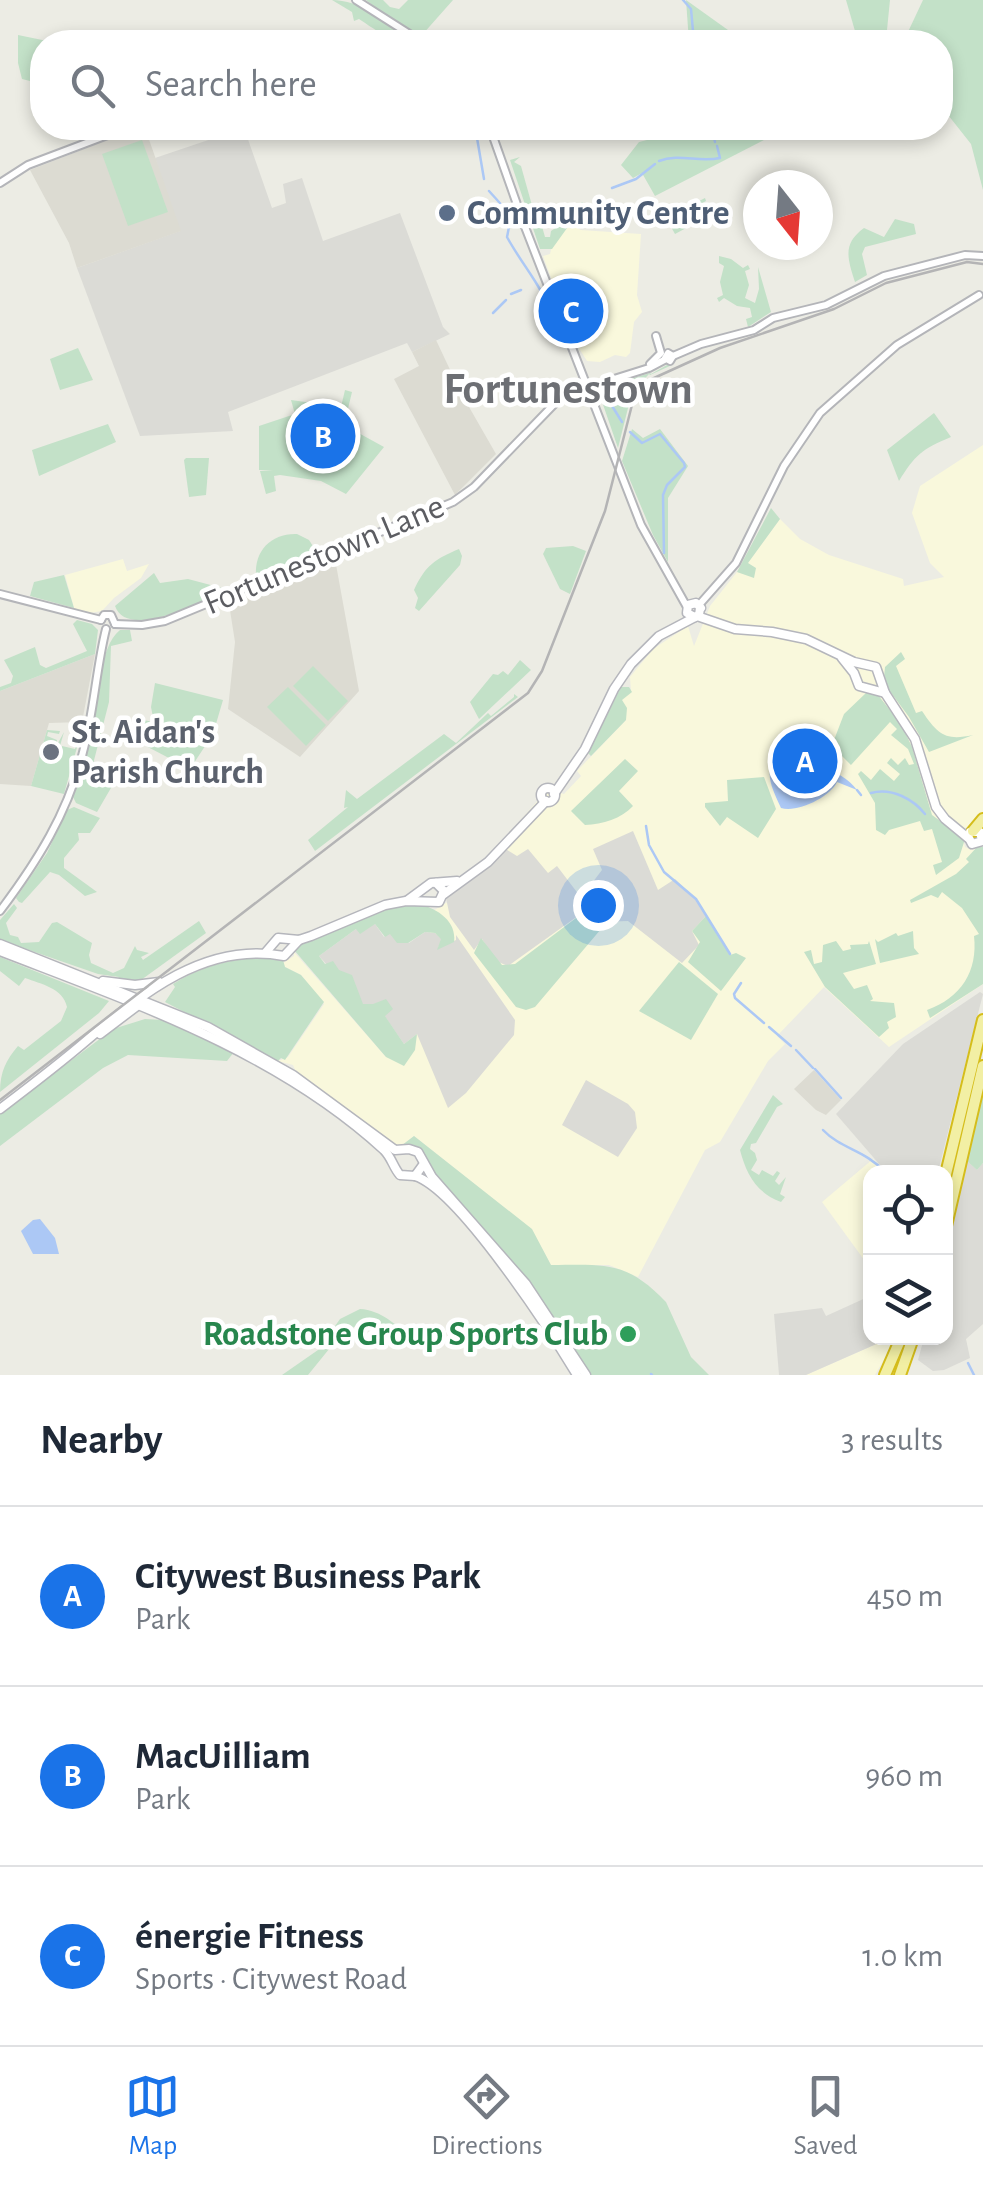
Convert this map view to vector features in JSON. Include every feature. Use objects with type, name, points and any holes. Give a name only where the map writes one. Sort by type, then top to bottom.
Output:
[{"type":"highway","points":[[977,835],[983,819]]},
{"type":"highway","points":[[948,1165],[983,1020]]},
{"type":"highway","points":[[953,1196],[983,1066]]},
{"type":"highway","points":[[885,1375],[898,1345]]},
{"type":"highway","points":[[903,1375],[913,1345]]},
{"type":"main road","points":[[406,901],[439,902],[496,853],[586,749],[614,689],[631,664],[694,609],[735,630],[806,639],[876,667],[886,693],[915,739],[936,807],[959,829],[977,835]]},
{"type":"main road","points":[[839,655],[854,673],[857,684],[886,693]]},
{"type":"main road","points":[[854,673],[862,664]]},
{"type":"main road","points":[[870,688],[879,678]]},
{"type":"main road","points":[[0,1109],[163,983],[216,958],[271,949],[284,956],[290,944],[368,910],[406,901],[428,884],[461,880]]},
{"type":"main road","points":[[436,883],[444,894]]},
{"type":"main road","points":[[423,891],[429,903]]},
{"type":"main road","points":[[271,949],[281,938],[290,944]]},
{"type":"main road","points":[[0,948],[94,980],[138,1002]]},
{"type":"main road","points":[[0,948],[163,1011],[278,1065],[400,1152]]},
{"type":"main road","points":[[94,980],[132,985],[163,983]]},
{"type":"main road","points":[[163,983],[163,1011]]},
{"type":"main road","points":[[87,1040],[138,1002]]},
{"type":"main road","points":[[118,1020],[163,1011],[225,1043],[297,1085],[385,1151],[400,1175],[414,1176],[433,1187],[496,1256],[545,1322],[577,1375]]},
{"type":"main road","points":[[394,1166],[400,1152],[409,1148],[418,1152],[422,1166],[526,1284],[586,1375]]},
{"type":"main road","points":[[414,1176],[422,1166]]},
{"type":"street","points":[[356,0],[404,30]]},
{"type":"street","points":[[0,183],[28,165],[94,140]]},
{"type":"street","points":[[494,140],[640,525],[694,609],[721,583],[741,555],[780,472],[816,418],[858,376],[894,348],[981,293]]},
{"type":"street","name":"Fortunestown Lane","points":[[0,594],[101,620],[110,615],[115,624],[165,621],[453,502],[474,487],[556,400],[570,391],[622,376],[697,345],[754,330],[772,318],[826,306],[884,276],[965,256],[983,256]]},
{"type":"street","points":[[622,376],[659,357],[656,336]]},
{"type":"street","points":[[0,911],[40,856],[68,802],[84,750],[106,629],[101,620]]},
{"type":"street","points":[[106,629],[115,624]]},
{"type":"shaded area","points":[[332,0],[374,13],[395,30],[377,30],[359,19],[354,21],[352,12]]},
{"type":"shaded area","points":[[366,0],[383,0],[399,9],[408,0],[453,0],[426,30],[405,30]]},
{"type":"shaded area","points":[[686,0],[728,30],[688,30]]},
{"type":"shaded area","points":[[846,0],[890,0],[887,30],[855,30]]},
{"type":"shaded area","points":[[923,0],[983,0],[983,190],[971,144],[953,121],[953,30],[909,30]]},
{"type":"shaded area","points":[[18,35],[30,37],[30,81],[22,79]]},
{"type":"shaded area","points":[[107,140],[149,140],[181,231],[77,268],[69,243],[30,170]]},
{"type":"shaded area","points":[[142,140],[168,212],[128,226],[102,154]]},
{"type":"shaded area","points":[[208,140],[248,140],[272,208],[286,203],[283,184],[302,178],[323,241],[400,213],[443,327],[450,334],[412,352],[407,343],[228,412],[233,431],[140,436],[77,268],[180,231],[155,158]]},
{"type":"shaded area","points":[[764,140],[655,196],[642,173],[633,178],[621,165],[639,142]]},
{"type":"shaded area","points":[[520,157],[514,162],[521,166],[533,209],[529,215],[531,219],[539,216],[545,237],[550,237],[551,231],[582,202],[591,209],[570,224],[552,249],[540,249],[510,160]]},
{"type":"shaded area","points":[[705,198],[696,206],[703,219],[675,234],[666,218]]},
{"type":"shaded area","points":[[895,219],[914,224],[916,234],[865,247],[862,254],[867,275],[855,282],[849,257],[853,239],[864,228],[884,237]]},
{"type":"shaded area","points":[[570,224],[581,230],[641,234],[637,295],[642,312],[634,322],[630,353],[626,357],[615,355],[600,362],[587,361],[570,326],[573,324],[565,316],[543,256],[550,254],[552,245]]},
{"type":"shaded area","points":[[719,256],[743,268],[748,265],[745,298],[755,303],[758,267],[771,312],[748,327],[750,308],[724,298],[719,302],[717,298],[723,295],[720,282],[724,266],[719,263]]},
{"type":"shaded area","points":[[436,340],[496,454],[455,495],[394,379],[419,366],[412,352]]},
{"type":"shaded area","points":[[78,348],[93,380],[60,390],[50,359]]},
{"type":"shaded area","points":[[672,365],[650,375],[649,374],[632,392],[618,448],[598,390],[650,373],[651,374]]},
{"type":"shaded area","points":[[345,390],[352,392],[344,425],[384,447],[346,494],[321,481],[280,475],[274,476],[276,491],[266,494],[260,471],[273,470],[259,470],[259,426],[295,414],[291,400],[341,407]]},
{"type":"shaded area","points":[[934,413],[951,437],[920,454],[899,481],[887,450]]},
{"type":"shaded area","points":[[108,424],[116,442],[39,476],[32,450]]},
{"type":"shaded area","points":[[632,429],[643,438],[660,429],[688,466],[668,498],[668,562],[622,461]]},
{"type":"shaded area","points":[[983,445],[983,812],[981,819],[962,835],[965,847],[983,847],[983,984],[889,1047],[824,987],[777,1036],[785,1044],[768,1061],[720,1142],[705,1150],[638,1277],[609,1265],[551,1265],[531,1229],[414,1136],[397,1149],[296,1072],[293,1065],[278,1061],[288,1057],[324,1004],[301,975],[285,967],[283,963],[294,952],[386,1057],[416,1035],[433,911],[449,901],[548,789],[564,794],[581,776],[577,771],[626,720],[622,699],[631,692],[630,677],[653,649],[688,626],[694,646],[710,606],[737,572],[754,577],[747,564],[780,519],[800,539],[829,555],[903,579],[904,586],[944,577],[930,563],[912,513],[920,486]]},
{"type":"shaded area","points":[[186,458],[209,458],[206,495],[189,497]]},
{"type":"shaded area","points":[[771,508],[780,519],[748,563],[756,568],[754,578],[737,572]]},
{"type":"shaded area","points":[[297,534],[309,540],[318,554],[256,576],[258,558],[266,545],[280,536]]},
{"type":"shaded area","points":[[573,546],[586,551],[570,594],[560,589],[543,554],[546,548]]},
{"type":"shaded area","points":[[459,549],[460,565],[419,611],[415,608],[418,598],[414,590],[422,575],[437,560]]},
{"type":"shaded area","points":[[123,559],[127,571],[149,564],[141,578],[102,611],[89,613],[74,608],[65,575]]},
{"type":"shaded area","points":[[335,559],[359,691],[300,757],[228,709],[235,642],[229,604]]},
{"type":"shaded area","points":[[154,573],[160,583],[188,579],[222,588],[221,594],[148,620],[122,616],[115,606]]},
{"type":"shaded area","points":[[64,575],[74,608],[30,596],[34,582]]},
{"type":"shaded area","points":[[77,620],[98,630],[95,654],[0,691],[0,687],[11,683],[13,676],[4,660],[35,647],[40,665],[46,668],[87,651],[73,624]]},
{"type":"shaded area","points":[[120,630],[130,630],[132,641],[111,646],[109,702],[91,772],[115,781],[97,812],[76,803],[72,795],[91,735],[103,663],[113,638]]},
{"type":"shaded area","points":[[901,652],[905,659],[896,666],[916,713],[922,711],[943,734],[973,735],[929,752],[884,677],[885,667]]},
{"type":"shaded area","points":[[95,654],[82,722],[49,723],[31,786],[0,784],[0,691]]},
{"type":"shaded area","points":[[520,660],[531,670],[479,719],[470,702],[493,674],[503,671],[508,675]]},
{"type":"shaded area","points":[[313,666],[348,701],[328,721],[293,686]]},
{"type":"shaded area","points":[[155,683],[223,700],[213,734],[190,769],[144,745],[152,735],[153,728],[143,726],[143,720],[154,722],[151,707]]},
{"type":"shaded area","points":[[288,687],[326,725],[306,746],[267,707]]},
{"type":"shaded area","points":[[621,687],[629,687],[632,692],[622,700],[627,708],[626,720],[591,756],[588,753]]},
{"type":"shaded area","points":[[866,693],[878,695],[901,724],[932,815],[965,839],[959,858],[936,875],[933,865],[942,862],[932,829],[924,831],[920,821],[889,830],[885,835],[876,830],[875,803],[858,774],[861,771],[871,780],[880,769],[894,781],[900,774],[887,763],[891,758],[898,765],[905,758],[909,765],[914,764],[908,749],[891,735],[897,729],[890,722],[851,765],[839,753],[834,740],[844,714]]},
{"type":"shaded area","points":[[514,694],[518,697],[315,851],[308,840],[348,807],[344,808],[346,790],[357,799],[444,734],[456,743]]},
{"type":"shaded area","points":[[47,730],[60,731],[48,732],[47,736],[57,740],[57,745],[64,732],[57,756],[57,748],[47,747],[44,760],[53,762],[55,757],[59,758],[62,746],[75,749],[79,734],[72,731],[81,733],[64,794],[31,786]]},
{"type":"shaded area","points":[[807,730],[829,755],[835,772],[819,768],[814,786],[799,791],[787,784],[778,762],[788,752],[809,752],[810,744],[796,744],[805,738]]},
{"type":"shaded area","points":[[625,759],[638,771],[619,791],[633,806],[611,820],[585,825],[571,811]]},
{"type":"shaded area","points":[[764,777],[776,809],[758,838],[727,817],[720,826],[705,807],[705,803],[728,801],[727,780]]},
{"type":"shaded area","points":[[74,807],[100,818],[90,833],[78,833],[79,840],[64,858],[64,868],[97,892],[85,896],[50,872],[19,902],[16,898],[47,853],[67,810]]},
{"type":"shaded area","points":[[633,831],[658,890],[675,879],[696,899],[706,916],[692,931],[699,945],[682,963],[628,921],[599,922],[586,891],[602,870],[593,849]]},
{"type":"shaded area","points":[[977,847],[983,847],[983,984],[930,1018],[927,1010],[949,998],[965,982],[973,961],[974,936],[979,934],[962,908],[942,892],[938,898],[931,895],[911,903],[910,900],[956,874]]},
{"type":"shaded area","points":[[504,848],[517,856],[528,849],[548,873],[557,866],[589,908],[508,966],[496,961],[482,939],[474,950],[450,917],[446,898],[449,890]]},
{"type":"shaded area","points":[[416,903],[449,921],[454,942],[437,950],[441,939],[435,933],[425,932],[408,943],[397,943],[390,934],[385,937],[375,924],[360,934],[356,929],[319,956],[325,964],[333,961],[339,970],[352,975],[363,1004],[386,999],[393,1009],[385,1016],[404,1044],[417,1034],[415,1050],[404,1066],[386,1057],[294,950],[320,932],[351,919]]},
{"type":"shaded area","points":[[14,904],[17,908],[6,923],[10,935],[18,937],[21,943],[39,942],[52,923],[57,922],[92,943],[91,963],[113,973],[124,968],[135,946],[149,953],[141,957],[143,960],[199,921],[206,933],[141,980],[116,980],[119,977],[98,974],[0,940],[0,920]]},
{"type":"shaded area","points":[[592,906],[601,929],[535,1007],[516,1007],[474,953],[481,938],[502,965],[515,964]]},
{"type":"shaded area","points":[[706,916],[730,955],[736,953],[746,958],[721,991],[688,962],[700,942],[692,931]]},
{"type":"shaded area","points":[[375,924],[384,937],[390,933],[409,943],[425,932],[435,933],[442,939],[438,948],[456,940],[456,935],[515,1020],[514,1035],[466,1093],[448,1108],[417,1034],[404,1044],[384,1015],[386,1000],[374,1009],[366,1008],[319,956],[356,929]]},
{"type":"shaded area","points":[[913,931],[914,948],[919,954],[880,963],[875,939],[878,942],[896,933],[898,936]]},
{"type":"shaded area","points":[[836,941],[843,951],[851,949],[850,945],[869,941],[876,964],[843,973],[854,989],[867,985],[873,999],[870,1001],[894,1003],[896,1017],[887,1022],[889,1028],[879,1037],[825,987],[804,952],[811,950],[814,964],[822,962],[823,945]]},
{"type":"shaded area","points":[[0,957],[109,1001],[0,1092],[3,1072],[14,1051],[18,1046],[24,1050],[61,1021],[67,1007],[61,995],[44,985],[25,978],[19,986],[0,971]]},
{"type":"shaded area","points":[[264,957],[283,960],[285,967],[301,975],[324,1002],[285,1060],[278,1061],[165,1002],[175,987],[173,984],[194,972]]},
{"type":"shaded area","points":[[679,962],[718,994],[691,1040],[639,1011]]},
{"type":"shaded area","points":[[980,992],[983,994],[940,1165],[880,1165],[836,1114],[903,1044]]},
{"type":"shaded area","points":[[145,1019],[163,1020],[234,1052],[227,1061],[128,1055],[103,1068],[0,1146],[0,1114],[113,1029]]},
{"type":"shaded area","points":[[814,1070],[841,1100],[826,1115],[794,1089]]},
{"type":"shaded area","points":[[586,1080],[635,1112],[637,1128],[618,1157],[562,1125]]},
{"type":"shaded area","points":[[983,1092],[983,1163],[977,1170],[967,1161]]},
{"type":"shaded area","points":[[773,1095],[783,1104],[777,1107],[756,1143],[751,1144],[757,1160],[751,1170],[773,1176],[777,1171],[780,1173],[775,1181],[779,1185],[786,1177],[781,1202],[753,1181],[740,1150]]},
{"type":"shaded area","name":"Roadstone Group Sports Club","points":[[414,1136],[532,1229],[551,1265],[613,1268],[652,1288],[666,1302],[691,1357],[709,1375],[589,1375],[539,1298],[436,1179],[421,1150],[409,1146],[397,1149]]},
{"type":"shaded area","points":[[967,1161],[977,1170],[983,1163],[983,1324],[966,1339],[970,1358],[933,1371],[918,1360],[922,1345],[953,1345],[953,1220]]},
{"type":"shaded area","points":[[863,1167],[863,1258],[822,1202]]},
{"type":"shaded area","points":[[863,1299],[863,1345],[874,1345],[806,1375],[779,1375],[774,1314],[822,1308],[826,1316]]},
{"type":"shaded area","points":[[360,1309],[394,1323],[412,1338],[413,1347],[375,1322],[363,1321],[338,1338],[308,1375],[282,1375],[318,1350],[340,1319]]},
{"type":"shaded area","points":[[874,1345],[891,1345],[875,1375],[806,1375]]},
{"type":"water","points":[[814,744],[809,752],[788,752],[779,761],[793,788],[807,789],[813,785],[819,768],[840,775],[857,790],[837,782],[813,802],[781,808],[772,785],[771,765],[786,745]]},
{"type":"water","points":[[40,1219],[55,1238],[59,1254],[33,1254],[21,1231]]},
{"type":"waterway","points":[[683,0],[691,9],[693,30]]},
{"type":"waterway","points":[[477,140],[484,179]]},
{"type":"waterway","points":[[659,161],[720,158],[717,146]]},
{"type":"waterway","points":[[612,188],[636,179],[655,164]]},
{"type":"waterway","points":[[489,191],[506,212],[507,237],[551,312]]},
{"type":"waterway","points":[[511,294],[521,290]]},
{"type":"waterway","points":[[493,313],[506,300]]},
{"type":"waterway","points":[[601,388],[622,422]]},
{"type":"waterway","points":[[630,432],[642,443],[660,434],[684,463],[685,467],[667,485],[663,495],[664,553]]},
{"type":"waterway","points":[[857,790],[861,795]]},
{"type":"waterway","points":[[871,793],[902,796],[925,814]]},
{"type":"waterway","points":[[646,826],[649,845],[664,872],[696,899],[730,954]]},
{"type":"waterway","points":[[741,983],[735,998],[764,1023]]},
{"type":"waterway","points":[[769,1027],[791,1046]]},
{"type":"waterway","points":[[796,1050],[813,1068]]},
{"type":"waterway","points":[[815,1069],[841,1098]]},
{"type":"waterway","points":[[823,1130],[876,1165]]},
{"type":"waterway","points":[[968,1363],[974,1375]]},
{"type":"tram line","points":[[0,1100],[528,693],[542,671],[605,511],[634,397],[643,383],[720,348],[834,309],[886,283],[967,262],[983,264]]},
{"type":"place","name":"Community Centre","points":[[447,213]]},
{"type":"place","name":"énergie Fitness","points":[[571,311]]},
{"type":"place","name":"MacUilliam","points":[[323,436]]},
{"type":"place","name":"St. Aidan's Parish Church","points":[[51,752]]},
{"type":"place","name":"Citywest Business Park","points":[[805,761]]},
{"type":"place","name":"Roadstone Group Sports Club","points":[[628,1334]]},
{"type":"district","name":"Fortunestown","points":[[568,389]]}]
